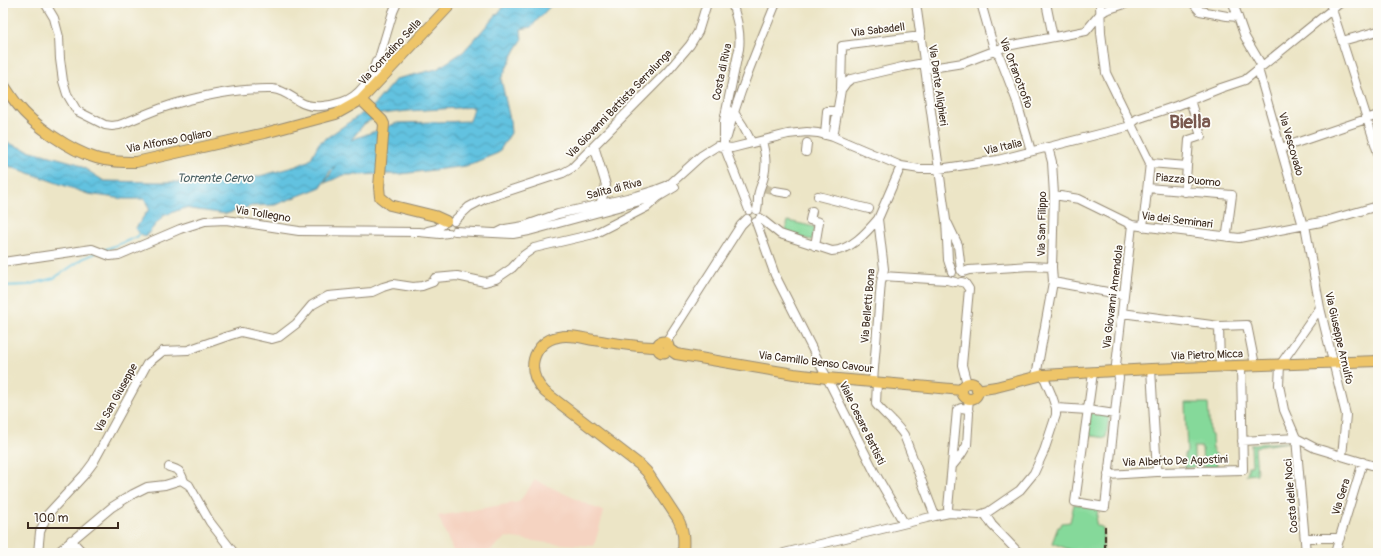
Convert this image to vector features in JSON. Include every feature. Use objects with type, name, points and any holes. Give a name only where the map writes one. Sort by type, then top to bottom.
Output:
[{"type":"main road","name":"Via Corradino Sella","points":[[365,99],[452,3]]},
{"type":"main road","name":"Via Alfonso Ogliaro","points":[[3,84],[18,106],[41,127],[69,147],[95,158],[117,162],[136,162],[311,122],[336,114],[365,99]]},
{"type":"main road","points":[[365,99],[382,120],[385,130],[379,188],[380,197],[390,206],[435,216],[448,222]]},
{"type":"main road","name":"Via Camillo Benso Cavour","points":[[683,553],[683,532],[678,519],[647,472],[634,459],[544,392],[538,384],[534,373],[534,362],[538,350],[546,341],[558,337],[574,337],[640,347],[664,346],[676,354],[794,374],[875,382],[965,387]]},
{"type":"main road","name":"Via Pietro Micca","points":[[978,390],[1010,384],[1039,375],[1220,366],[1378,361]]},
{"type":"main road","points":[[973,384],[978,390],[976,397],[968,404],[964,397],[965,387],[973,384]]},
{"type":"street","points":[[45,3],[54,18],[58,37],[63,80],[67,94],[77,111],[105,125],[112,126],[119,125],[161,108],[192,99],[253,90],[279,90],[307,105],[319,106],[350,99],[371,77],[377,64],[397,3]]},
{"type":"street","name":"Via Giovanni Battista Serralunga","points":[[448,222],[469,207],[484,199],[563,173],[572,168],[667,72],[690,45],[698,32],[707,3]]},
{"type":"street","name":"Costa di Riva","points":[[724,146],[724,121],[739,49],[740,37],[738,22],[732,3]]},
{"type":"street","name":"Via Dante Alighieri","points":[[916,3],[946,220]]},
{"type":"street","name":"Via Orfanotrofio","points":[[981,3],[995,52],[999,55],[1016,98],[1031,151]]},
{"type":"street","points":[[1046,3],[1053,38]]},
{"type":"street","points":[[1100,3],[1101,33],[1106,73],[1150,163],[1143,227]]},
{"type":"street","points":[[833,137],[842,90],[846,83],[851,79],[906,66],[963,63],[995,52],[1007,46],[1086,31],[1100,14],[1106,10],[1128,3]]},
{"type":"street","points":[[1193,3],[1200,11],[1238,17]]},
{"type":"street","name":"Via Vescovado","points":[[1233,3],[1245,37],[1260,68],[1281,148],[1304,225]]},
{"type":"street","name":"Via Italia","points":[[724,146],[732,148],[788,134],[807,137],[825,135],[901,166],[920,169],[938,169],[998,160],[1127,127],[1137,119],[1245,80],[1331,7],[1340,3]]},
{"type":"street","points":[[658,197],[673,189],[688,173],[706,158],[724,146],[733,111],[750,65],[777,5]]},
{"type":"street","points":[[1331,7],[1378,152]]},
{"type":"street","points":[[1342,41],[1378,31]]},
{"type":"street","name":"Via Sabadell","points":[[842,90],[842,46],[921,36]]},
{"type":"street","points":[[365,99],[380,70],[381,65],[377,64]]},
{"type":"street","points":[[1185,192],[1189,140],[1201,136],[1190,100]]},
{"type":"street","points":[[733,111],[744,126],[752,143]]},
{"type":"street","points":[[825,135],[827,111],[838,111]]},
{"type":"street","points":[[1281,148],[1378,115]]},
{"type":"street","points":[[806,152],[807,137]]},
{"type":"street","points":[[755,215],[759,205],[758,197],[762,188],[766,164],[762,140]]},
{"type":"street","points":[[594,146],[606,185],[600,205]]},
{"type":"street","name":"Salita di Riva","points":[[497,233],[505,229],[524,226],[558,214],[636,196],[669,185],[696,160],[717,146],[724,146]]},
{"type":"street","name":"Viale Cesare Battisti","points":[[724,146],[755,215],[775,275],[875,473],[904,522]]},
{"type":"street","name":"Via San Filippo","points":[[1039,375],[1053,282],[1054,195],[1052,162],[1048,147]]},
{"type":"street","points":[[1150,163],[1187,166]]},
{"type":"street","points":[[664,346],[741,226],[747,220],[746,214],[755,215],[780,234],[832,251],[841,250],[859,240],[901,166]]},
{"type":"street","name":"Piazza Duomo","points":[[1148,188],[1232,195],[1227,233],[1229,237]]},
{"type":"street","points":[[775,191],[787,193]]},
{"type":"street","name":"Via dei Seminari","points":[[1054,195],[1078,199],[1132,225],[1239,238],[1349,215],[1378,206]]},
{"type":"street","points":[[818,196],[875,213]]},
{"type":"street","name":"Salita di Riva","points":[[451,232],[513,234],[658,197]]},
{"type":"street","name":"Via San Giuseppe","points":[[38,553],[40,532],[47,515],[84,475],[93,463],[147,364],[163,351],[188,350],[241,332],[272,339],[279,337],[296,324],[312,305],[328,296],[372,292],[393,284],[413,287],[422,286],[433,282],[435,278],[464,277],[480,281],[491,281],[501,277],[524,255],[534,248],[594,234],[647,207],[658,197]]},
{"type":"street","points":[[812,211],[810,220],[819,222],[815,246]]},
{"type":"street","name":"Via Belletti Bona","points":[[875,213],[884,269],[882,276],[875,382],[876,404],[898,426],[904,435],[935,516]]},
{"type":"street","name":"Via Tollegno","points":[[3,262],[92,249],[110,256],[119,255],[180,229],[205,221],[226,220],[299,231],[419,232],[440,234],[451,232]]},
{"type":"street","points":[[946,220],[948,260],[951,278],[958,282]]},
{"type":"street","points":[[946,220],[958,245],[964,277],[958,282]]},
{"type":"street","points":[[448,222],[457,227],[451,232],[443,228],[448,222]]},
{"type":"street","name":"Via Tollegno","points":[[419,232],[437,229],[448,222]]},
{"type":"street","name":"Via Giovanni Amendola","points":[[1088,410],[1075,502],[1105,507],[1119,378],[1116,365],[1132,225]]},
{"type":"street","name":"Via Giuseppe Arnulfo","points":[[1304,225],[1320,308],[1346,415],[1342,456]]},
{"type":"street","points":[[941,276],[946,270],[948,260]]},
{"type":"street","points":[[929,279],[951,273],[955,270],[962,271],[1030,266],[1052,267]]},
{"type":"street","points":[[882,276],[948,280],[965,283],[969,289],[962,365],[965,387]]},
{"type":"street","points":[[1053,282],[1124,295]]},
{"type":"street","points":[[1280,365],[1320,308]]},
{"type":"street","points":[[1122,313],[1219,326],[1247,325],[1255,365]]},
{"type":"street","points":[[1219,326],[1220,366]]},
{"type":"street","name":"Costa delle Noci","points":[[1280,365],[1279,385],[1284,410],[1296,438],[1300,493],[1306,538],[1306,553]]},
{"type":"street","points":[[1241,366],[1242,441],[1296,438],[1315,448],[1378,467]]},
{"type":"street","points":[[1151,369],[1157,472]]},
{"type":"street","points":[[1088,410],[1092,373]]},
{"type":"street","points":[[784,553],[904,522],[949,513],[985,514],[1020,490],[1034,473],[1044,451],[1056,415],[1056,408],[1052,396],[1039,375]]},
{"type":"street","points":[[949,513],[948,508],[957,410],[968,404],[969,413],[967,445],[952,466]]},
{"type":"street","points":[[1056,408],[1088,410],[1115,414]]},
{"type":"street","name":"Via Alberto De Agostini","points":[[1108,479],[1157,472],[1243,470],[1242,441]]},
{"type":"street","name":"Via Gera","points":[[1334,553],[1363,462]]},
{"type":"street","points":[[169,467],[177,469],[181,472],[184,481],[189,485],[210,522],[234,553]]},
{"type":"street","points":[[57,553],[112,507],[147,486],[165,485],[181,480],[184,481]]},
{"type":"street","points":[[985,514],[992,525],[1019,553]]},
{"type":"street","points":[[1306,538],[1340,538]]},
{"type":"street","points":[[71,540],[82,553]]},
{"type":"shaded area","points":[[535,480],[604,512],[594,546],[548,543],[506,537],[487,553],[454,553],[438,516],[519,502]]},
{"type":"green space","points":[[788,221],[815,227],[812,240],[785,234]]},
{"type":"green space","points":[[1185,403],[1208,403],[1210,434],[1212,435],[1213,452],[1216,454],[1217,467],[1203,467],[1202,447],[1194,447],[1194,467],[1185,468],[1185,454],[1187,452]]},
{"type":"green space","points":[[1089,413],[1109,416],[1106,438],[1086,435]]},
{"type":"green space","points":[[1289,442],[1255,447],[1257,474],[1246,475],[1248,466],[1252,466],[1251,444]]},
{"type":"green space","points":[[1074,504],[1098,508],[1096,524],[1103,528],[1103,553],[1079,553],[1052,543],[1058,527],[1060,527],[1062,523],[1070,522]]},
{"type":"water","points":[[507,3],[553,3],[531,27],[521,29],[522,40],[501,79],[510,120],[511,133],[498,153],[466,166],[401,174],[344,175],[325,183],[335,166],[330,171],[321,187],[275,205],[251,206],[226,214],[184,208],[163,216],[145,237],[135,229],[149,209],[145,199],[124,199],[88,194],[3,165],[3,141],[24,149],[76,163],[104,181],[195,182],[245,180],[297,166],[310,160],[319,143],[373,106],[396,79],[437,69],[463,52]],"holes":[[[474,107],[470,121],[397,123],[351,140],[364,124],[381,114]]]},
{"type":"waterway","points":[[104,250],[137,237],[141,232]]},
{"type":"waterway","points":[[3,286],[28,285],[54,278],[84,258],[96,253]]},
{"type":"tunnel","points":[[763,188],[775,191]]},
{"type":"railway","points":[[1105,526],[1105,553]]},
{"type":"district","name":"Biella","points":[[1190,122]]},
{"type":"water label","name":"Torrente Cervo","points":[[215,178]]}]
